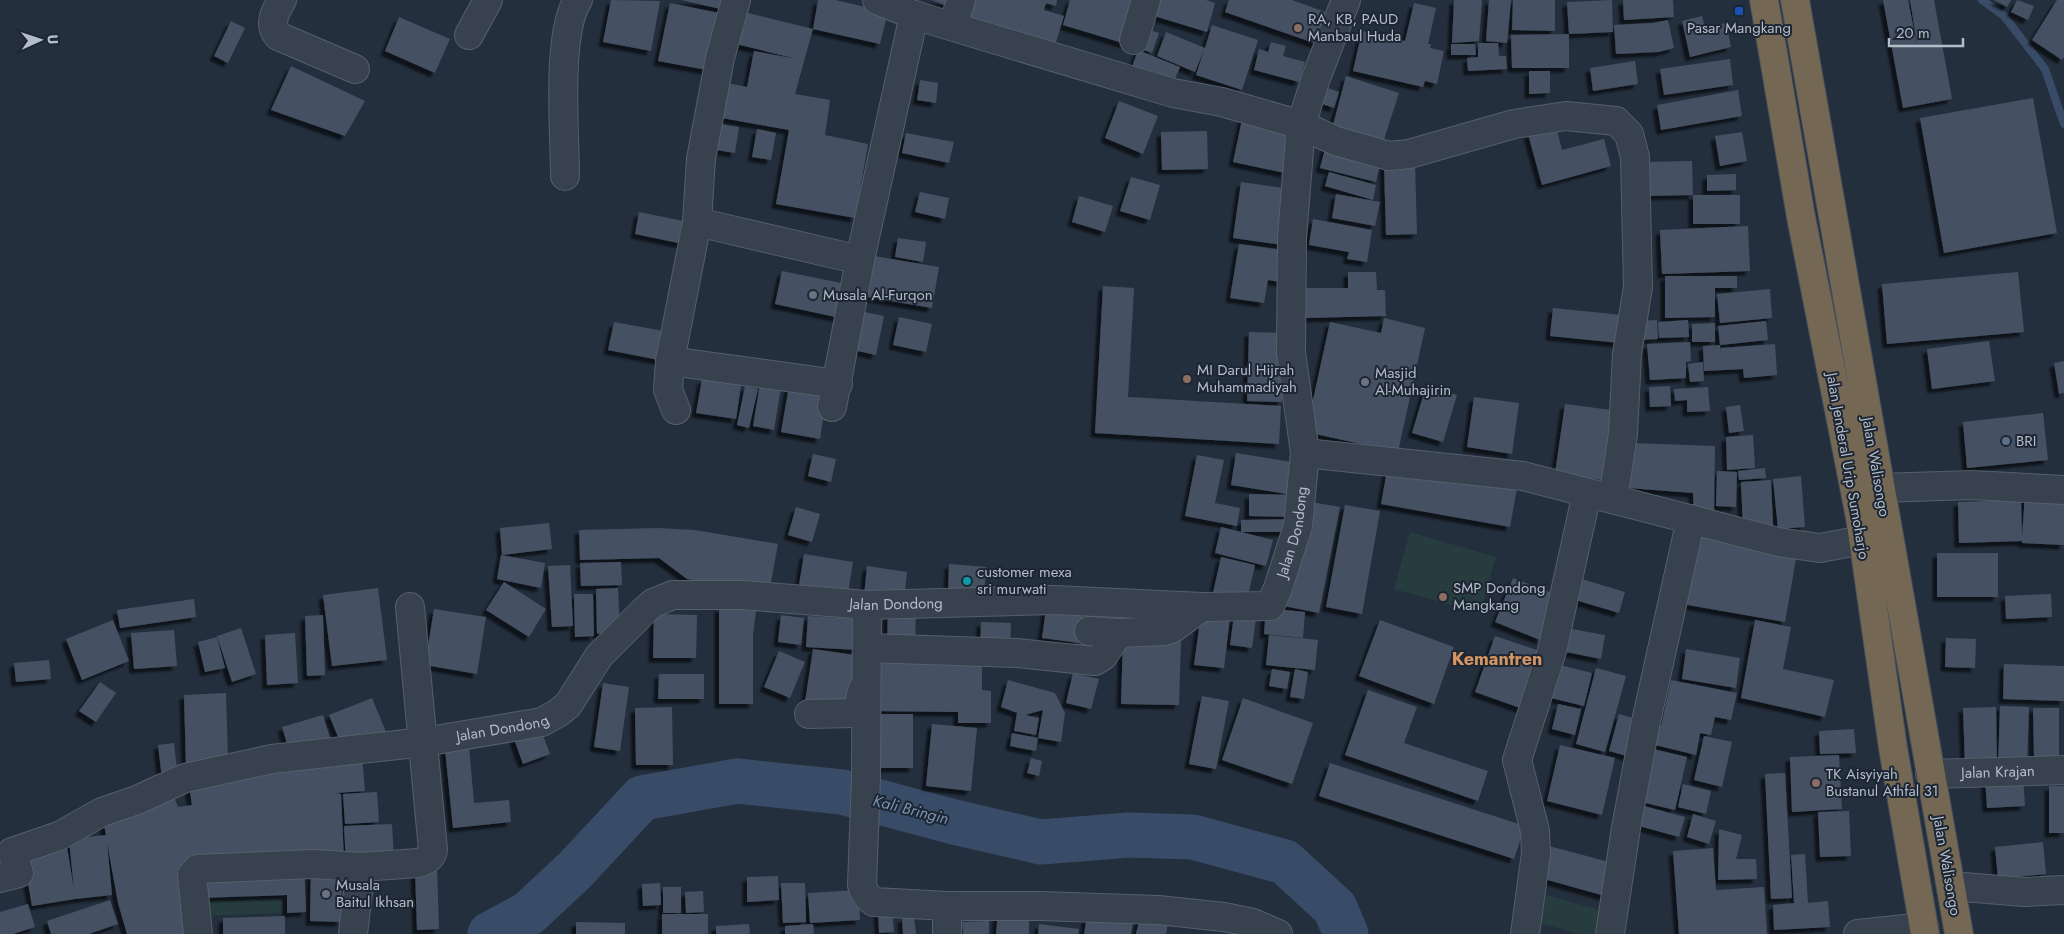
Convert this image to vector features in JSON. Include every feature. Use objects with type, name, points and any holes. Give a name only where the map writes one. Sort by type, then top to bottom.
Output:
[{"type":"highway","name":"Jalan Jenderal Urip Sumoharjo","points":[[1764,0],[1801,217],[1863,540],[1893,748],[1924,930]]},
{"type":"highway","name":"Jalan Walisongo","points":[[1795,0],[1959,934]]},
{"type":"street","points":[[282,0],[273,22],[273,27],[278,36],[355,69]]},
{"type":"street","points":[[469,35],[488,0]]},
{"type":"street","points":[[565,176],[564,58],[572,8],[578,0]]},
{"type":"street","points":[[676,410],[668,390],[670,361],[697,222],[701,159],[720,58],[736,0]]},
{"type":"street","points":[[877,0],[914,15],[1173,94],[1222,102],[1301,125],[1336,141],[1389,156],[1409,154],[1514,124],[1566,116],[1616,121],[1629,134],[1635,157],[1638,287],[1627,354],[1623,434],[1614,499]]},
{"type":"street","points":[[952,26],[961,0]]},
{"type":"street","points":[[1134,40],[1146,0]]},
{"type":"street","points":[[1346,0],[1316,78],[1301,125],[1292,238],[1291,352],[1305,453],[1523,476],[1778,542],[1820,548],[1863,540]]},
{"type":"street","points":[[670,361],[835,395],[860,260],[914,15]]},
{"type":"street","points":[[697,222],[860,260]]},
{"type":"street","name":"Jalan Dondong","points":[[0,878],[19,873],[12,852],[59,836],[102,812],[137,800],[185,778],[272,759],[424,742],[542,722],[568,706],[600,656],[652,603],[674,595],[742,594],[867,605],[1054,600],[1202,606],[1270,606],[1278,588],[1298,526],[1305,453]]},
{"type":"street","points":[[1880,488],[1972,485],[2064,490]]},
{"type":"street","points":[[1525,934],[1536,853],[1535,831],[1517,760],[1552,650],[1587,493]]},
{"type":"street","points":[[1610,934],[1626,828],[1691,519]]},
{"type":"street","points":[[867,605],[866,777],[862,884],[864,893],[868,898],[874,902],[947,906],[1041,906],[1158,910],[1239,920],[1270,929],[1278,934]]},
{"type":"street","points":[[1089,631],[1119,633],[1165,632],[1202,606]]},
{"type":"street","points":[[198,934],[192,875],[197,868],[313,864],[361,867],[418,864],[432,855],[424,742],[410,607]]},
{"type":"street","points":[[867,648],[1016,653],[1095,660],[1103,656],[1119,633]]},
{"type":"street","points":[[809,714],[855,713],[858,709],[862,690],[867,684]]},
{"type":"street","name":"Jalan Krajan","points":[[1930,774],[2064,770]]},
{"type":"street","points":[[353,934],[361,867]]},
{"type":"street","points":[[1951,886],[2024,892],[2064,890]]},
{"type":"street","points":[[947,906],[947,934]]},
{"type":"street","points":[[1858,934],[1924,930]]},
{"type":"green space","points":[[1410,532],[1496,557],[1480,613],[1394,589]]},
{"type":"green space","points":[[1537,892],[1600,910],[1594,934],[1578,934],[1530,920]]},
{"type":"green space","points":[[282,899],[282,913],[197,916],[197,901]]},
{"type":"building","points":[[611,0],[660,1],[651,51],[603,42]]},
{"type":"building","points":[[681,0],[727,0],[725,10]]},
{"type":"building","points":[[818,0],[835,0],[888,12],[880,44],[813,29]]},
{"type":"building","points":[[931,0],[952,0],[950,7]]},
{"type":"building","points":[[969,0],[1057,0],[1056,6],[1046,3],[1044,10],[1064,16],[1053,52],[962,24]]},
{"type":"building","points":[[1070,0],[1138,0],[1126,44],[1063,25]]},
{"type":"building","points":[[1156,0],[1206,0],[1215,3],[1207,32],[1151,15]]},
{"type":"building","name":"RA, KB, PAUD Manbaul Huda","points":[[1229,0],[1292,0],[1328,13],[1317,44],[1225,12]]},
{"type":"building","points":[[1454,0],[1482,0],[1479,41],[1452,43]]},
{"type":"building","points":[[1489,0],[1511,0],[1507,43],[1486,41]]},
{"type":"building","points":[[1513,0],[1555,0],[1555,31],[1512,30]]},
{"type":"building","points":[[1612,0],[1613,32],[1569,34],[1567,2]]},
{"type":"building","points":[[1623,0],[1673,0],[1674,17],[1624,20]]},
{"type":"building","points":[[1883,0],[1908,0],[1918,50],[1910,0],[1934,0],[1952,99],[1903,108]]},
{"type":"building","points":[[1994,0],[2011,0],[2007,7]]},
{"type":"building","points":[[2017,0],[2034,6],[2028,20],[2011,12]]},
{"type":"building","points":[[2057,0],[2064,0],[2064,57],[2062,60],[2032,40]]},
{"type":"building","points":[[670,3],[719,13],[707,70],[658,61]]},
{"type":"building","points":[[1414,3],[1436,8],[1428,44],[1431,44],[1430,48],[1444,51],[1437,84],[1425,81],[1423,87],[1353,71],[1362,31],[1405,41]]},
{"type":"building","points":[[740,11],[813,29],[795,94],[830,100],[825,135],[868,144],[855,218],[776,204],[789,130],[722,118],[727,83],[747,87],[754,51],[797,59],[732,43]]},
{"type":"building","points":[[1702,16],[1705,27],[1726,23],[1731,47],[1690,57],[1682,21]]},
{"type":"building","points":[[399,17],[450,39],[435,73],[385,51]]},
{"type":"building","points":[[1668,20],[1674,48],[1659,52],[1616,54],[1614,25],[1653,23]]},
{"type":"building","points":[[231,21],[245,28],[228,63],[214,56]]},
{"type":"building","points":[[1212,25],[1258,40],[1242,90],[1196,75],[1204,50],[1195,72],[1157,56],[1166,32],[1205,48]]},
{"type":"building","points":[[1140,27],[1159,33],[1152,53],[1133,46]]},
{"type":"building","points":[[1569,34],[1569,68],[1512,68],[1511,35]]},
{"type":"building","points":[[1271,42],[1286,46],[1283,56],[1305,62],[1299,82],[1254,70],[1259,49],[1268,52]]},
{"type":"building","points":[[1478,43],[1498,43],[1499,56],[1506,56],[1507,69],[1468,71],[1467,58],[1478,57]]},
{"type":"building","points":[[1451,44],[1475,44],[1476,55],[1451,55]]},
{"type":"building","points":[[1138,50],[1180,67],[1173,84],[1132,67]]},
{"type":"building","points":[[1730,59],[1733,85],[1664,95],[1660,69]]},
{"type":"building","points":[[1635,61],[1638,84],[1593,91],[1590,68]]},
{"type":"building","points":[[291,66],[365,101],[345,136],[271,110]]},
{"type":"building","points":[[1529,71],[1550,71],[1550,93],[1529,94]]},
{"type":"building","points":[[1346,76],[1399,93],[1380,152],[1330,136]]},
{"type":"building","points":[[920,80],[938,83],[936,103],[917,100]]},
{"type":"building","points":[[1322,86],[1339,92],[1334,108],[1316,102]]},
{"type":"building","points":[[1738,90],[1742,116],[1661,130],[1657,105]]},
{"type":"building","points":[[2033,98],[2057,233],[1944,253],[1920,118]]},
{"type":"building","points":[[1119,101],[1158,116],[1143,154],[1105,138]]},
{"type":"building","points":[[1243,115],[1295,126],[1285,173],[1233,162]]},
{"type":"building","points":[[714,123],[739,127],[735,153],[710,149]]},
{"type":"building","points":[[1556,127],[1562,150],[1604,139],[1611,166],[1542,185],[1528,134]]},
{"type":"building","points":[[757,129],[776,133],[771,160],[752,157]]},
{"type":"building","points":[[1207,131],[1208,169],[1162,170],[1161,132]]},
{"type":"building","points":[[1742,132],[1747,161],[1720,166],[1715,136]]},
{"type":"building","points":[[906,133],[954,142],[949,163],[902,153]]},
{"type":"building","points":[[1327,141],[1382,156],[1376,182],[1320,168]]},
{"type":"building","points":[[1692,161],[1693,195],[1646,196],[1645,162]]},
{"type":"building","points":[[1415,163],[1417,234],[1386,235],[1384,164]]},
{"type":"building","points":[[1329,172],[1376,185],[1373,200],[1325,186]]},
{"type":"building","points":[[1736,174],[1736,190],[1707,191],[1707,175]]},
{"type":"building","points":[[1131,177],[1160,185],[1150,220],[1120,211]]},
{"type":"building","points":[[1241,182],[1290,189],[1283,245],[1233,238]]},
{"type":"building","points":[[920,192],[949,198],[945,219],[915,212]]},
{"type":"building","points":[[1336,194],[1380,202],[1375,226],[1332,218]]},
{"type":"building","points":[[1693,195],[1740,195],[1740,224],[1693,224]]},
{"type":"building","points":[[1079,196],[1113,206],[1105,232],[1072,222]]},
{"type":"building","points":[[639,212],[693,223],[688,245],[635,234]]},
{"type":"building","points":[[1313,219],[1372,230],[1367,262],[1347,259],[1349,252],[1309,245]]},
{"type":"building","points":[[1748,226],[1750,271],[1662,274],[1660,230]]},
{"type":"building","points":[[898,238],[926,242],[923,262],[895,257]]},
{"type":"building","points":[[1239,244],[1290,251],[1285,283],[1268,280],[1264,303],[1230,298]]},
{"type":"building","points":[[868,255],[939,267],[932,308],[861,296]]},
{"type":"building","name":"Musala Al-Furqon","points":[[782,271],[851,285],[845,319],[775,304]]},
{"type":"building","points":[[1348,272],[1376,272],[1377,290],[1385,290],[1386,316],[1306,318],[1306,288],[1348,288]]},
{"type":"building","points":[[2018,272],[2024,332],[1887,344],[1882,284]]},
{"type":"building","points":[[1665,276],[1737,276],[1737,288],[1715,288],[1715,317],[1665,318]]},
{"type":"building","points":[[1103,286],[1134,288],[1128,397],[1281,406],[1279,444],[1095,433]]},
{"type":"building","points":[[1770,289],[1772,318],[1720,323],[1717,294]]},
{"type":"building","points":[[1553,308],[1622,315],[1620,343],[1550,336]]},
{"type":"building","points":[[860,311],[884,316],[876,355],[853,350]]},
{"type":"building","points":[[899,317],[932,324],[926,352],[893,345]]},
{"type":"building","name":"Masjid Al-Muhajirin","points":[[1384,318],[1425,328],[1398,452],[1306,432],[1330,322],[1381,333]]},
{"type":"building","points":[[1657,320],[1658,339],[1638,340],[1637,321]]},
{"type":"building","points":[[1688,320],[1689,337],[1659,338],[1658,322]]},
{"type":"building","points":[[1766,321],[1768,340],[1720,345],[1718,326]]},
{"type":"building","points":[[614,322],[669,332],[664,361],[608,350]]},
{"type":"building","points":[[1715,323],[1715,342],[1692,342],[1692,324]]},
{"type":"building","points":[[1249,332],[1284,333],[1282,402],[1247,401]]},
{"type":"building","points":[[1989,341],[1995,381],[1932,389],[1927,349]]},
{"type":"building","points":[[1690,342],[1691,361],[1686,362],[1686,378],[1650,380],[1647,344]]},
{"type":"building","points":[[1775,344],[1777,375],[1744,378],[1743,369],[1704,371],[1703,346],[1720,345],[1721,353],[1721,348]]},
{"type":"building","points":[[2064,361],[2064,393],[2059,394],[2054,363]]},
{"type":"building","points":[[1703,362],[1704,381],[1690,382],[1688,364]]},
{"type":"building","points":[[702,379],[741,385],[736,419],[696,413]]},
{"type":"building","points":[[760,384],[781,387],[774,430],[753,426]]},
{"type":"building","points":[[745,386],[758,389],[749,428],[737,425]]},
{"type":"building","points":[[789,386],[827,392],[820,439],[781,432]]},
{"type":"building","points":[[1426,386],[1457,395],[1443,442],[1412,433]]},
{"type":"building","points":[[1670,386],[1671,406],[1650,407],[1649,387]]},
{"type":"building","points":[[1708,387],[1710,411],[1687,412],[1687,400],[1675,401],[1674,389]]},
{"type":"building","points":[[1474,397],[1519,403],[1512,454],[1467,447]]},
{"type":"building","points":[[1565,404],[1619,411],[1609,481],[1555,473]]},
{"type":"building","points":[[1740,405],[1744,431],[1729,433],[1726,407]]},
{"type":"building","name":"BRI","points":[[2043,413],[2048,460],[1967,468],[1963,422]]},
{"type":"building","points":[[1753,435],[1755,468],[1727,470],[1726,437]]},
{"type":"building","points":[[1630,443],[1715,446],[1714,515],[1694,515],[1693,493],[1628,488]]},
{"type":"building","points":[[1236,453],[1292,462],[1287,494],[1231,485]]},
{"type":"building","points":[[813,454],[836,459],[831,482],[808,476]]},
{"type":"building","points":[[1197,455],[1224,460],[1215,503],[1240,508],[1237,526],[1185,516]]},
{"type":"building","points":[[1388,465],[1517,488],[1510,527],[1381,504]]},
{"type":"building","points":[[1765,468],[1766,478],[1739,480],[1738,471]]},
{"type":"building","points":[[1717,471],[1737,472],[1736,507],[1716,506]]},
{"type":"building","points":[[1801,476],[1805,527],[1778,529],[1773,479]]},
{"type":"building","points":[[1771,480],[1773,525],[1743,527],[1741,482]]},
{"type":"building","points":[[1249,494],[1299,495],[1298,517],[1249,516]]},
{"type":"building","points":[[2025,494],[2064,496],[2064,545],[2022,543],[2022,541],[1959,543],[1958,502],[2021,500],[2022,537]]},
{"type":"building","points":[[1305,501],[1340,507],[1319,613],[1284,606]]},
{"type":"building","points":[[1345,505],[1380,511],[1362,614],[1326,607]]},
{"type":"building","points":[[796,507],[820,514],[812,542],[788,535]]},
{"type":"building","points":[[1293,519],[1293,532],[1241,532],[1241,520]]},
{"type":"building","points":[[549,523],[552,549],[502,555],[500,528]]},
{"type":"building","points":[[1221,527],[1273,540],[1266,566],[1215,553]]},
{"type":"building","points":[[658,528],[695,530],[778,544],[769,593],[687,579],[659,558],[580,560],[579,530]]},
{"type":"building","points":[[1693,535],[1797,553],[1785,622],[1682,604]]},
{"type":"building","points":[[1937,553],[1998,553],[1998,597],[1937,597]]},
{"type":"building","points":[[804,554],[853,562],[848,593],[799,585]]},
{"type":"building","points":[[501,555],[545,563],[541,588],[497,579]]},
{"type":"building","points":[[1221,557],[1255,565],[1246,605],[1212,597]]},
{"type":"building","points":[[621,562],[622,585],[581,586],[580,563]]},
{"type":"building","name":"customer mexa sri murwati","points":[[949,564],[986,567],[984,597],[948,595]]},
{"type":"building","points":[[570,565],[573,626],[552,627],[548,566]]},
{"type":"building","points":[[867,566],[907,572],[904,601],[864,596]]},
{"type":"building","points":[[1513,578],[1557,595],[1540,640],[1495,622]]},
{"type":"building","points":[[1578,578],[1625,592],[1619,613],[1572,599]]},
{"type":"building","points":[[504,582],[546,609],[529,637],[486,610]]},
{"type":"building","points":[[378,588],[387,660],[332,666],[323,595]]},
{"type":"building","points":[[618,588],[620,633],[597,634],[596,589]]},
{"type":"building","points":[[574,594],[593,594],[594,636],[575,637]]},
{"type":"building","points":[[2051,594],[2052,617],[2006,619],[2005,596]]},
{"type":"building","points":[[194,599],[196,617],[120,628],[117,610]]},
{"type":"building","points":[[719,607],[756,611],[753,634],[753,704],[719,704]]},
{"type":"building","points":[[1266,608],[1305,612],[1303,638],[1264,634]]},
{"type":"building","points":[[434,609],[486,617],[477,674],[425,665]]},
{"type":"building","points":[[888,609],[916,611],[915,646],[887,645]]},
{"type":"building","points":[[1046,609],[1083,614],[1079,643],[1042,638]]},
{"type":"building","points":[[1201,613],[1230,617],[1224,668],[1194,665]]},
{"type":"building","points":[[654,614],[697,615],[696,658],[653,658]]},
{"type":"building","points":[[323,615],[325,675],[307,676],[305,616]]},
{"type":"building","points":[[781,615],[804,618],[801,645],[778,642]]},
{"type":"building","points":[[1234,615],[1256,618],[1252,648],[1230,645]]},
{"type":"building","points":[[808,616],[860,619],[858,650],[806,647]]},
{"type":"building","points":[[113,620],[129,661],[82,680],[66,639]]},
{"type":"building","points":[[1380,620],[1454,647],[1434,704],[1359,676]]},
{"type":"building","points":[[1755,620],[1791,627],[1783,669],[1834,680],[1825,717],[1741,698]]},
{"type":"building","points":[[981,622],[1011,623],[1010,651],[980,650]]},
{"type":"building","points":[[241,628],[256,674],[232,682],[217,636]]},
{"type":"building","points":[[1566,628],[1605,635],[1601,659],[1561,651]]},
{"type":"building","points":[[174,630],[177,666],[134,669],[131,633]]},
{"type":"building","points":[[295,633],[298,683],[267,685],[265,635]]},
{"type":"building","points":[[1269,635],[1318,640],[1315,670],[1266,665]]},
{"type":"building","points":[[1495,636],[1543,652],[1523,709],[1475,692]]},
{"type":"building","points":[[217,637],[225,668],[205,672],[198,642]]},
{"type":"building","points":[[1946,638],[1976,639],[1975,668],[1945,667]]},
{"type":"building","points":[[1123,639],[1181,640],[1179,705],[1121,704]]},
{"type":"building","points":[[813,649],[861,656],[854,709],[805,702]]},
{"type":"building","points":[[1686,649],[1740,658],[1736,688],[1682,679]]},
{"type":"building","points":[[779,651],[805,662],[790,698],[764,687]]},
{"type":"building","points":[[874,652],[982,653],[982,690],[991,691],[991,723],[958,723],[958,712],[873,711]]},
{"type":"building","points":[[49,660],[51,679],[16,682],[14,663]]},
{"type":"building","points":[[2004,664],[2064,666],[2064,701],[2003,699]]},
{"type":"building","points":[[1560,665],[1592,673],[1584,706],[1551,698]]},
{"type":"building","points":[[1596,668],[1626,676],[1605,752],[1576,744]]},
{"type":"building","points":[[1272,669],[1290,672],[1287,689],[1269,686]]},
{"type":"building","points":[[1295,669],[1308,672],[1304,699],[1290,697]]},
{"type":"building","points":[[1073,673],[1099,679],[1091,709],[1066,703]]},
{"type":"building","points":[[659,674],[704,674],[704,699],[658,699]]},
{"type":"building","points":[[1008,680],[1055,693],[1065,713],[1061,742],[1038,738],[1043,710],[1025,715],[1039,718],[1036,735],[1014,731],[1017,713],[1023,715],[1001,707]]},
{"type":"building","points":[[1671,680],[1737,693],[1731,720],[1715,717],[1711,735],[1700,733],[1696,755],[1647,743],[1652,723],[1661,726]]},
{"type":"building","points":[[100,682],[116,693],[96,722],[79,711]]},
{"type":"building","points":[[603,683],[629,687],[620,751],[594,747]]},
{"type":"building","points":[[1368,690],[1417,707],[1404,743],[1488,771],[1478,801],[1345,755]]},
{"type":"building","points":[[226,693],[228,760],[186,766],[184,695]]},
{"type":"building","points":[[1202,696],[1229,701],[1216,769],[1189,764]]},
{"type":"building","points":[[372,698],[386,732],[343,749],[329,715]]},
{"type":"building","points":[[1243,698],[1313,723],[1292,784],[1222,760]]},
{"type":"building","points":[[1558,704],[1581,709],[1575,735],[1552,729]]},
{"type":"building","points":[[2000,706],[2029,707],[2027,767],[1998,766]]},
{"type":"building","points":[[672,707],[673,765],[636,765],[635,708]]},
{"type":"building","points":[[1996,707],[1997,766],[1965,766],[1963,708]]},
{"type":"building","points":[[2033,708],[2059,708],[2059,758],[2034,758]]},
{"type":"building","points":[[878,714],[913,714],[913,768],[878,768]]},
{"type":"building","points":[[1619,714],[1643,721],[1634,758],[1609,751]]},
{"type":"building","points":[[323,715],[330,738],[289,750],[282,727]]},
{"type":"building","points":[[932,724],[977,728],[971,791],[926,786]]},
{"type":"building","points":[[1854,729],[1856,753],[1820,754],[1819,731]]},
{"type":"building","points":[[541,730],[550,754],[523,764],[514,739]]},
{"type":"building","points":[[1012,733],[1038,738],[1036,751],[1010,746]]},
{"type":"building","points":[[1704,736],[1732,742],[1722,787],[1694,780]]},
{"type":"building","points":[[174,743],[178,778],[162,779],[158,745]]},
{"type":"building","points":[[1560,745],[1615,758],[1602,815],[1547,801]]},
{"type":"building","points":[[469,746],[474,803],[509,800],[511,822],[453,828],[445,749]]},
{"type":"building","points":[[1649,748],[1687,757],[1675,810],[1637,801]]},
{"type":"building","points":[[362,755],[365,791],[336,793],[341,794],[344,860],[197,867],[177,871],[184,934],[127,934],[118,903],[107,842],[112,895],[32,906],[23,855],[67,847],[74,890],[69,839],[106,835],[102,814],[173,794],[178,807],[192,805],[188,780]]},
{"type":"building","name":"TK Aisyiyah Bustanul Athfal 31","points":[[1839,755],[1842,809],[1792,812],[1790,757]]},
{"type":"building","points":[[1031,758],[1042,761],[1039,776],[1027,773]]},
{"type":"building","points":[[1330,763],[1525,826],[1514,859],[1319,796]]},
{"type":"building","points":[[1785,773],[1792,898],[1771,899],[1765,774]]},
{"type":"building","points":[[2023,776],[2025,806],[1987,808],[1985,778]]},
{"type":"building","points":[[1683,784],[1711,791],[1706,814],[1678,807]]},
{"type":"building","points":[[2049,786],[2064,786],[2064,833],[2049,833]]},
{"type":"building","points":[[377,792],[379,822],[345,824],[343,794]]},
{"type":"building","points":[[1644,806],[1685,817],[1679,837],[1639,826]]},
{"type":"building","points":[[1849,811],[1851,856],[1820,857],[1818,812]]},
{"type":"building","points":[[1693,814],[1716,821],[1709,844],[1687,837]]},
{"type":"building","points":[[392,824],[394,860],[346,863],[344,826]]},
{"type":"building","points":[[1719,829],[1742,835],[1736,859],[1756,859],[1757,879],[1718,880]]},
{"type":"building","points":[[2043,842],[2046,874],[1998,879],[1995,847]]},
{"type":"building","points":[[1545,845],[1613,863],[1605,896],[1537,877]]},
{"type":"building","points":[[1713,848],[1716,890],[1764,887],[1767,934],[1679,934],[1673,851]]},
{"type":"building","points":[[1805,854],[1808,903],[1828,901],[1830,927],[1774,930],[1773,905],[1794,903],[1791,855]]},
{"type":"building","points":[[304,865],[306,912],[287,913],[287,895],[199,898],[198,869]]},
{"type":"building","name":"Musala Baitul Ikhsan","points":[[311,867],[342,867],[341,922],[310,921]]},
{"type":"building","points":[[437,867],[439,929],[417,930],[415,868]]},
{"type":"building","points":[[778,876],[779,900],[747,902],[747,877]]},
{"type":"building","points":[[660,883],[661,905],[643,906],[642,884]]},
{"type":"building","points":[[781,883],[805,883],[806,922],[783,923]]},
{"type":"building","points":[[663,887],[681,887],[681,913],[663,913]]},
{"type":"building","points":[[859,890],[860,920],[810,923],[808,893]]},
{"type":"building","points":[[703,891],[704,912],[686,913],[685,892]]},
{"type":"building","points":[[110,900],[118,924],[89,934],[51,934],[47,921]]},
{"type":"building","points":[[28,904],[35,927],[13,934],[0,934],[0,912]]},
{"type":"building","points":[[878,908],[892,908],[894,932],[879,933]]},
{"type":"building","points":[[998,911],[1029,912],[1029,934],[996,934]]},
{"type":"building","points":[[662,914],[708,914],[708,934],[662,934]]},
{"type":"building","points":[[1087,915],[1133,922],[1131,934],[1084,934]]},
{"type":"building","points":[[285,916],[285,934],[223,934],[223,918]]},
{"type":"building","points":[[914,916],[916,934],[903,934],[902,918]]},
{"type":"building","points":[[1140,917],[1168,923],[1166,934],[1136,934]]},
{"type":"building","points":[[989,921],[989,934],[963,934],[962,922]]},
{"type":"building","points":[[576,922],[625,923],[625,934],[576,934]]},
{"type":"building","points":[[749,924],[750,934],[716,934],[716,926]]},
{"type":"building","points":[[813,924],[814,934],[785,934],[785,926]]},
{"type":"building","points":[[1039,924],[1079,929],[1078,934],[1038,934]]},
{"type":"waterway","points":[[1982,0],[2004,16],[2045,69],[2064,124]]},
{"type":"waterway","name":"Kali Bringin","points":[[490,934],[529,913],[575,870],[642,798],[737,781],[842,792],[954,822],[1041,842],[1129,835],[1193,837],[1285,862],[1335,908],[1346,934]]},
{"type":"place","name":"Pasar Mangkang","points":[[1739,11]]},
{"type":"place","name":"RA, KB, PAUD Manbaul Huda","points":[[1298,28]]},
{"type":"place","name":"Musala Al-Furqon","points":[[813,295]]},
{"type":"place","name":"MI Darul Hijrah Muhammadiyah","points":[[1187,379]]},
{"type":"place","name":"Masjid Al-Muhajirin","points":[[1365,382]]},
{"type":"place","name":"BRI","points":[[2006,441]]},
{"type":"place","name":"customer mexa sri murwati","points":[[967,581]]},
{"type":"place","name":"SMP Dondong Mangkang","points":[[1443,597]]},
{"type":"place","name":"TK Aisyiyah Bustanul Athfal 31","points":[[1816,783]]},
{"type":"place","name":"Musala Baitul Ikhsan","points":[[326,894]]},
{"type":"district","name":"Kemantren","points":[[1497,659]]}]
